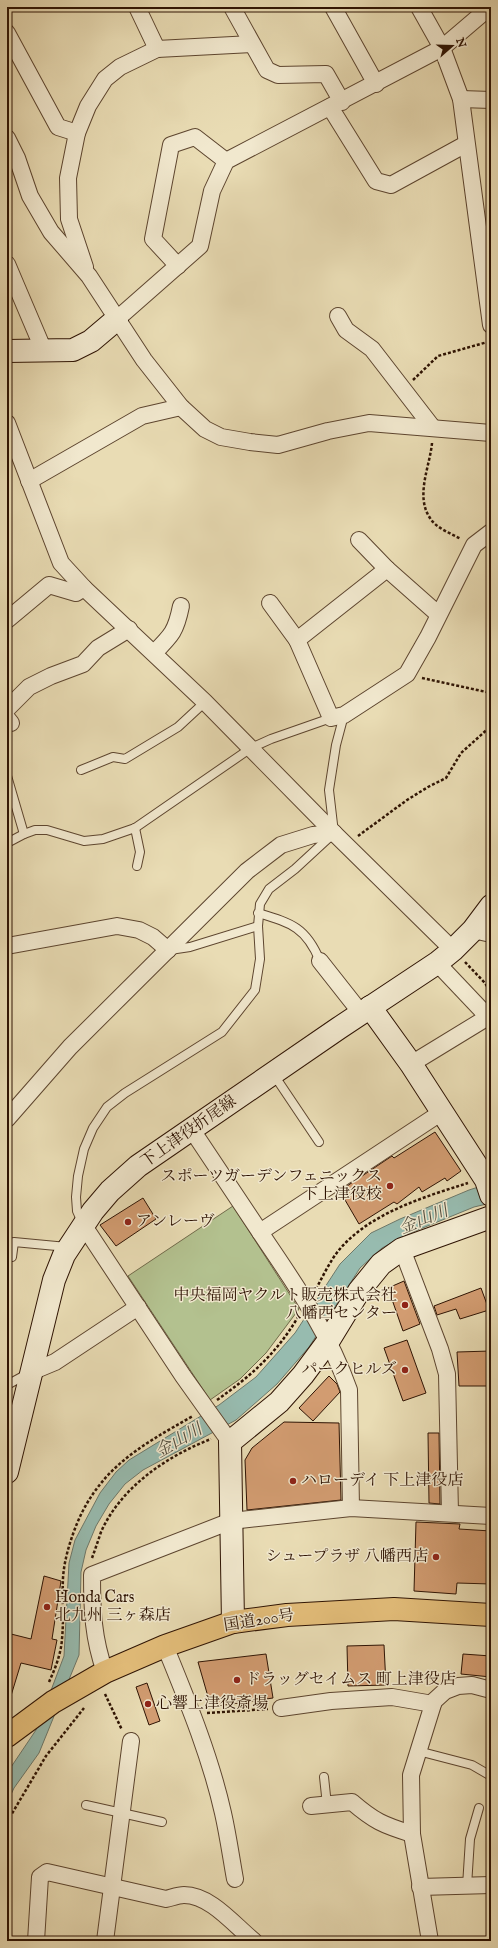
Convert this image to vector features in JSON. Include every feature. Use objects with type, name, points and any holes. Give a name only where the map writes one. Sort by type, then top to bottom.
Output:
[{"type":"highway","name":"国道200号","points":[[7,1736],[37,1713],[105,1672],[165,1646],[233,1622],[287,1615],[394,1609],[491,1615]]},
{"type":"street","points":[[137,7],[157,49]]},
{"type":"street","points":[[232,7],[267,70],[278,75],[326,74],[336,104],[376,181],[391,185],[466,144]]},
{"type":"street","points":[[333,7],[376,84]]},
{"type":"street","points":[[419,7],[442,48],[460,99],[491,325]]},
{"type":"street","points":[[7,351],[73,350],[91,342],[200,246],[212,192],[226,162],[442,48],[490,7]]},
{"type":"street","points":[[7,33],[58,127],[77,133]]},
{"type":"street","points":[[88,276],[69,219],[68,178],[77,133],[88,106],[105,79],[120,67],[157,49],[252,44]]},
{"type":"street","points":[[460,99],[491,100]]},
{"type":"street","points":[[178,266],[152,239],[170,145],[195,137],[226,162]]},
{"type":"street","points":[[7,138],[17,158],[30,196],[51,232],[88,276],[144,360],[181,408],[205,429],[221,437],[278,445],[328,431],[369,423],[491,433]]},
{"type":"street","points":[[7,264],[44,351]]},
{"type":"street","points":[[338,316],[346,330],[372,349],[433,428]]},
{"type":"street","points":[[29,481],[142,416],[181,408]]},
{"type":"street","points":[[7,423],[11,448],[29,481],[61,563],[84,588],[205,702],[346,845],[445,957],[489,1018],[411,1064]]},
{"type":"street","points":[[270,603],[297,640],[338,717],[407,674],[439,615],[474,545],[491,532]]},
{"type":"street","points":[[359,540],[387,569],[439,615]]},
{"type":"street","points":[[297,640],[387,569]]},
{"type":"street","points":[[8,616],[49,585],[76,593],[84,588]]},
{"type":"street","points":[[154,653],[169,638],[177,627],[181,606]]},
{"type":"street","points":[[8,717],[29,687],[51,676],[84,664],[98,648],[129,629]]},
{"type":"street","points":[[7,1119],[70,1047],[247,871],[281,845],[313,835],[334,833]]},
{"type":"street","name":"下上津役折尾線","points":[[7,1472],[31,1372],[40,1343],[54,1280],[68,1247],[84,1226],[92,1211],[130,1173],[482,932],[491,906]]},
{"type":"street","points":[[7,946],[117,926],[139,930],[153,937],[168,950]]},
{"type":"street","points":[[320,961],[366,1010],[411,1064],[488,1181]]},
{"type":"street","points":[[260,1232],[442,1112]]},
{"type":"street","points":[[192,1130],[308,1304],[327,1336],[349,1390],[351,1508]]},
{"type":"street","points":[[226,1436],[279,1402],[303,1375],[327,1336],[359,1291],[382,1264],[402,1249],[491,1218]]},
{"type":"street","points":[[84,1226],[226,1436],[231,1521],[233,1622]]},
{"type":"street","points":[[402,1249],[440,1349],[447,1374],[450,1513]]},
{"type":"street","points":[[31,1372],[55,1362],[138,1307]]},
{"type":"street","points":[[105,1672],[97,1648],[92,1614],[92,1575],[231,1521],[351,1508],[491,1516]]},
{"type":"street","points":[[165,1646],[192,1713],[223,1812],[235,1879]]},
{"type":"street","points":[[430,1941],[412,1834],[411,1775],[433,1704],[445,1691],[458,1686],[472,1685],[491,1690]]},
{"type":"street","points":[[280,1708],[392,1697],[433,1704]]},
{"type":"street","points":[[105,1941],[121,1812],[132,1741]]},
{"type":"street","points":[[311,1806],[352,1802],[368,1816],[382,1825],[412,1834]]},
{"type":"street","points":[[36,1941],[40,1877],[47,1872],[166,1899],[184,1895],[196,1898],[224,1913],[238,1929],[254,1941]]},
{"type":"street","points":[[420,1888],[491,1885]]},
{"type":"lane","points":[[81,770],[113,757],[124,759],[130,756],[178,727],[205,702]]},
{"type":"lane","points":[[7,843],[35,830],[47,830],[84,841],[103,839],[135,828],[251,748],[271,739],[338,717],[336,745],[329,790],[334,833],[300,864],[269,889],[260,904],[258,913],[260,959],[255,990],[222,1032],[125,1093],[107,1107],[93,1128],[84,1149],[77,1183],[77,1211],[84,1226]]},
{"type":"lane","points":[[7,776],[24,834]]},
{"type":"lane","points":[[135,828],[140,852],[137,866]]},
{"type":"lane","points":[[258,913],[290,923],[303,933],[314,946],[320,961]]},
{"type":"lane","points":[[168,950],[190,947],[258,926]]},
{"type":"lane","points":[[273,1074],[319,1142]]},
{"type":"lane","points":[[12,1257],[15,1238],[68,1247]]},
{"type":"lane","points":[[7,1385],[19,1377],[31,1372]]},
{"type":"lane","points":[[418,1750],[472,1765],[491,1776]]},
{"type":"lane","points":[[324,1777],[327,1805]]},
{"type":"lane","points":[[86,1805],[162,1822]]},
{"type":"lane","points":[[467,1886],[470,1839],[479,1808]]},
{"type":"path","points":[[404,389],[438,356],[491,341]]},
{"type":"path","points":[[433,428],[431,454],[424,483],[424,499],[430,518],[440,528],[474,545]]},
{"type":"path","points":[[407,674],[491,693]]},
{"type":"path","points":[[346,845],[406,800],[428,786],[446,778],[461,753],[491,726]]},
{"type":"path","points":[[445,957],[485,983],[491,993]]},
{"type":"path","points":[[49,1682],[57,1662],[62,1639],[63,1576],[68,1548],[78,1519],[92,1493],[118,1464],[149,1441],[206,1408],[248,1378],[269,1357],[288,1334],[308,1304],[339,1250],[361,1230],[406,1205],[472,1182],[488,1181]]},
{"type":"path","points":[[92,1575],[92,1559],[102,1532],[120,1501],[141,1479],[168,1461],[208,1440],[226,1436]]},
{"type":"path","points":[[105,1694],[122,1728],[132,1741]]},
{"type":"path","points":[[7,1822],[46,1756],[84,1708]]},
{"type":"path","points":[[192,1713],[280,1708]]},
{"type":"green space","points":[[233,1206],[299,1309],[266,1353],[240,1379],[210,1400],[128,1276]]},
{"type":"water","name":"金山川","points":[[491,1183],[491,1203],[474,1207],[408,1234],[382,1248],[360,1268],[309,1347],[277,1384],[236,1420],[143,1470],[125,1484],[109,1504],[96,1526],[86,1550],[81,1572],[79,1655],[39,1753],[14,1788],[7,1803],[7,1773],[36,1730],[64,1656],[69,1563],[75,1540],[100,1493],[116,1472],[129,1460],[219,1405],[256,1377],[295,1333],[340,1264],[371,1233],[469,1190]]},
{"type":"building","name":"スポーツガーデンフェニックス 下上津役校","points":[[435,1132],[461,1171],[447,1181],[445,1178],[422,1192],[419,1187],[397,1204],[394,1202],[359,1224],[341,1193],[349,1189],[347,1186],[392,1156],[394,1158]]},
{"type":"building","name":"アンレーヴ","points":[[143,1198],[156,1219],[116,1246],[100,1225]]},
{"type":"building","name":"中央福岡ヤクルト販売株式会社 八幡西センター","points":[[404,1281],[420,1324],[403,1331],[388,1288]]},
{"type":"building","points":[[481,1288],[489,1310],[460,1319],[456,1309],[437,1315],[434,1306]]},
{"type":"building","name":"パークヒルズ","points":[[407,1340],[426,1393],[403,1401],[384,1348]]},
{"type":"building","points":[[491,1351],[491,1386],[459,1386],[457,1352]]},
{"type":"building","points":[[329,1376],[337,1384],[340,1392],[313,1421],[299,1408]]},
{"type":"building","name":"ハローデイ 下上津役店","points":[[284,1422],[339,1423],[341,1500],[247,1510],[245,1460],[252,1448]]},
{"type":"building","points":[[428,1433],[439,1433],[440,1504],[429,1503]]},
{"type":"building","name":"シュープラザ 八幡西店","points":[[416,1522],[460,1524],[459,1529],[491,1531],[491,1584],[457,1583],[456,1594],[414,1591]]},
{"type":"building","name":"Honda Cars 北九州 三ヶ森店","points":[[44,1576],[61,1581],[52,1639],[57,1640],[51,1670],[21,1663],[10,1699],[7,1699],[7,1633],[31,1639]]},
{"type":"building","points":[[384,1645],[386,1685],[348,1686],[347,1646]]},
{"type":"building","name":"ドラッグセイムス 町上津役店","points":[[266,1654],[273,1698],[211,1707],[198,1662]]},
{"type":"building","points":[[463,1654],[491,1656],[491,1677],[461,1674]]},
{"type":"building","name":"心響上津役斎場","points":[[147,1683],[160,1721],[149,1725],[136,1687]]},
{"type":"place","name":"スポーツガーデンフェニックス 下上津役校","points":[[390,1186]]},
{"type":"place","name":"アンレーヴ","points":[[128,1222]]},
{"type":"place","name":"中央福岡ヤクルト販売株式会社 八幡西センター","points":[[405,1305]]},
{"type":"place","name":"パークヒルズ","points":[[405,1370]]},
{"type":"place","name":"ハローデイ 下上津役店","points":[[293,1481]]},
{"type":"place","name":"シュープラザ 八幡西店","points":[[436,1557]]},
{"type":"place","name":"Honda Cars 北九州 三ヶ森店","points":[[47,1607]]},
{"type":"place","name":"ドラッグセイムス 町上津役店","points":[[237,1680]]},
{"type":"place","name":"心響上津役斎場","points":[[148,1704]]}]
